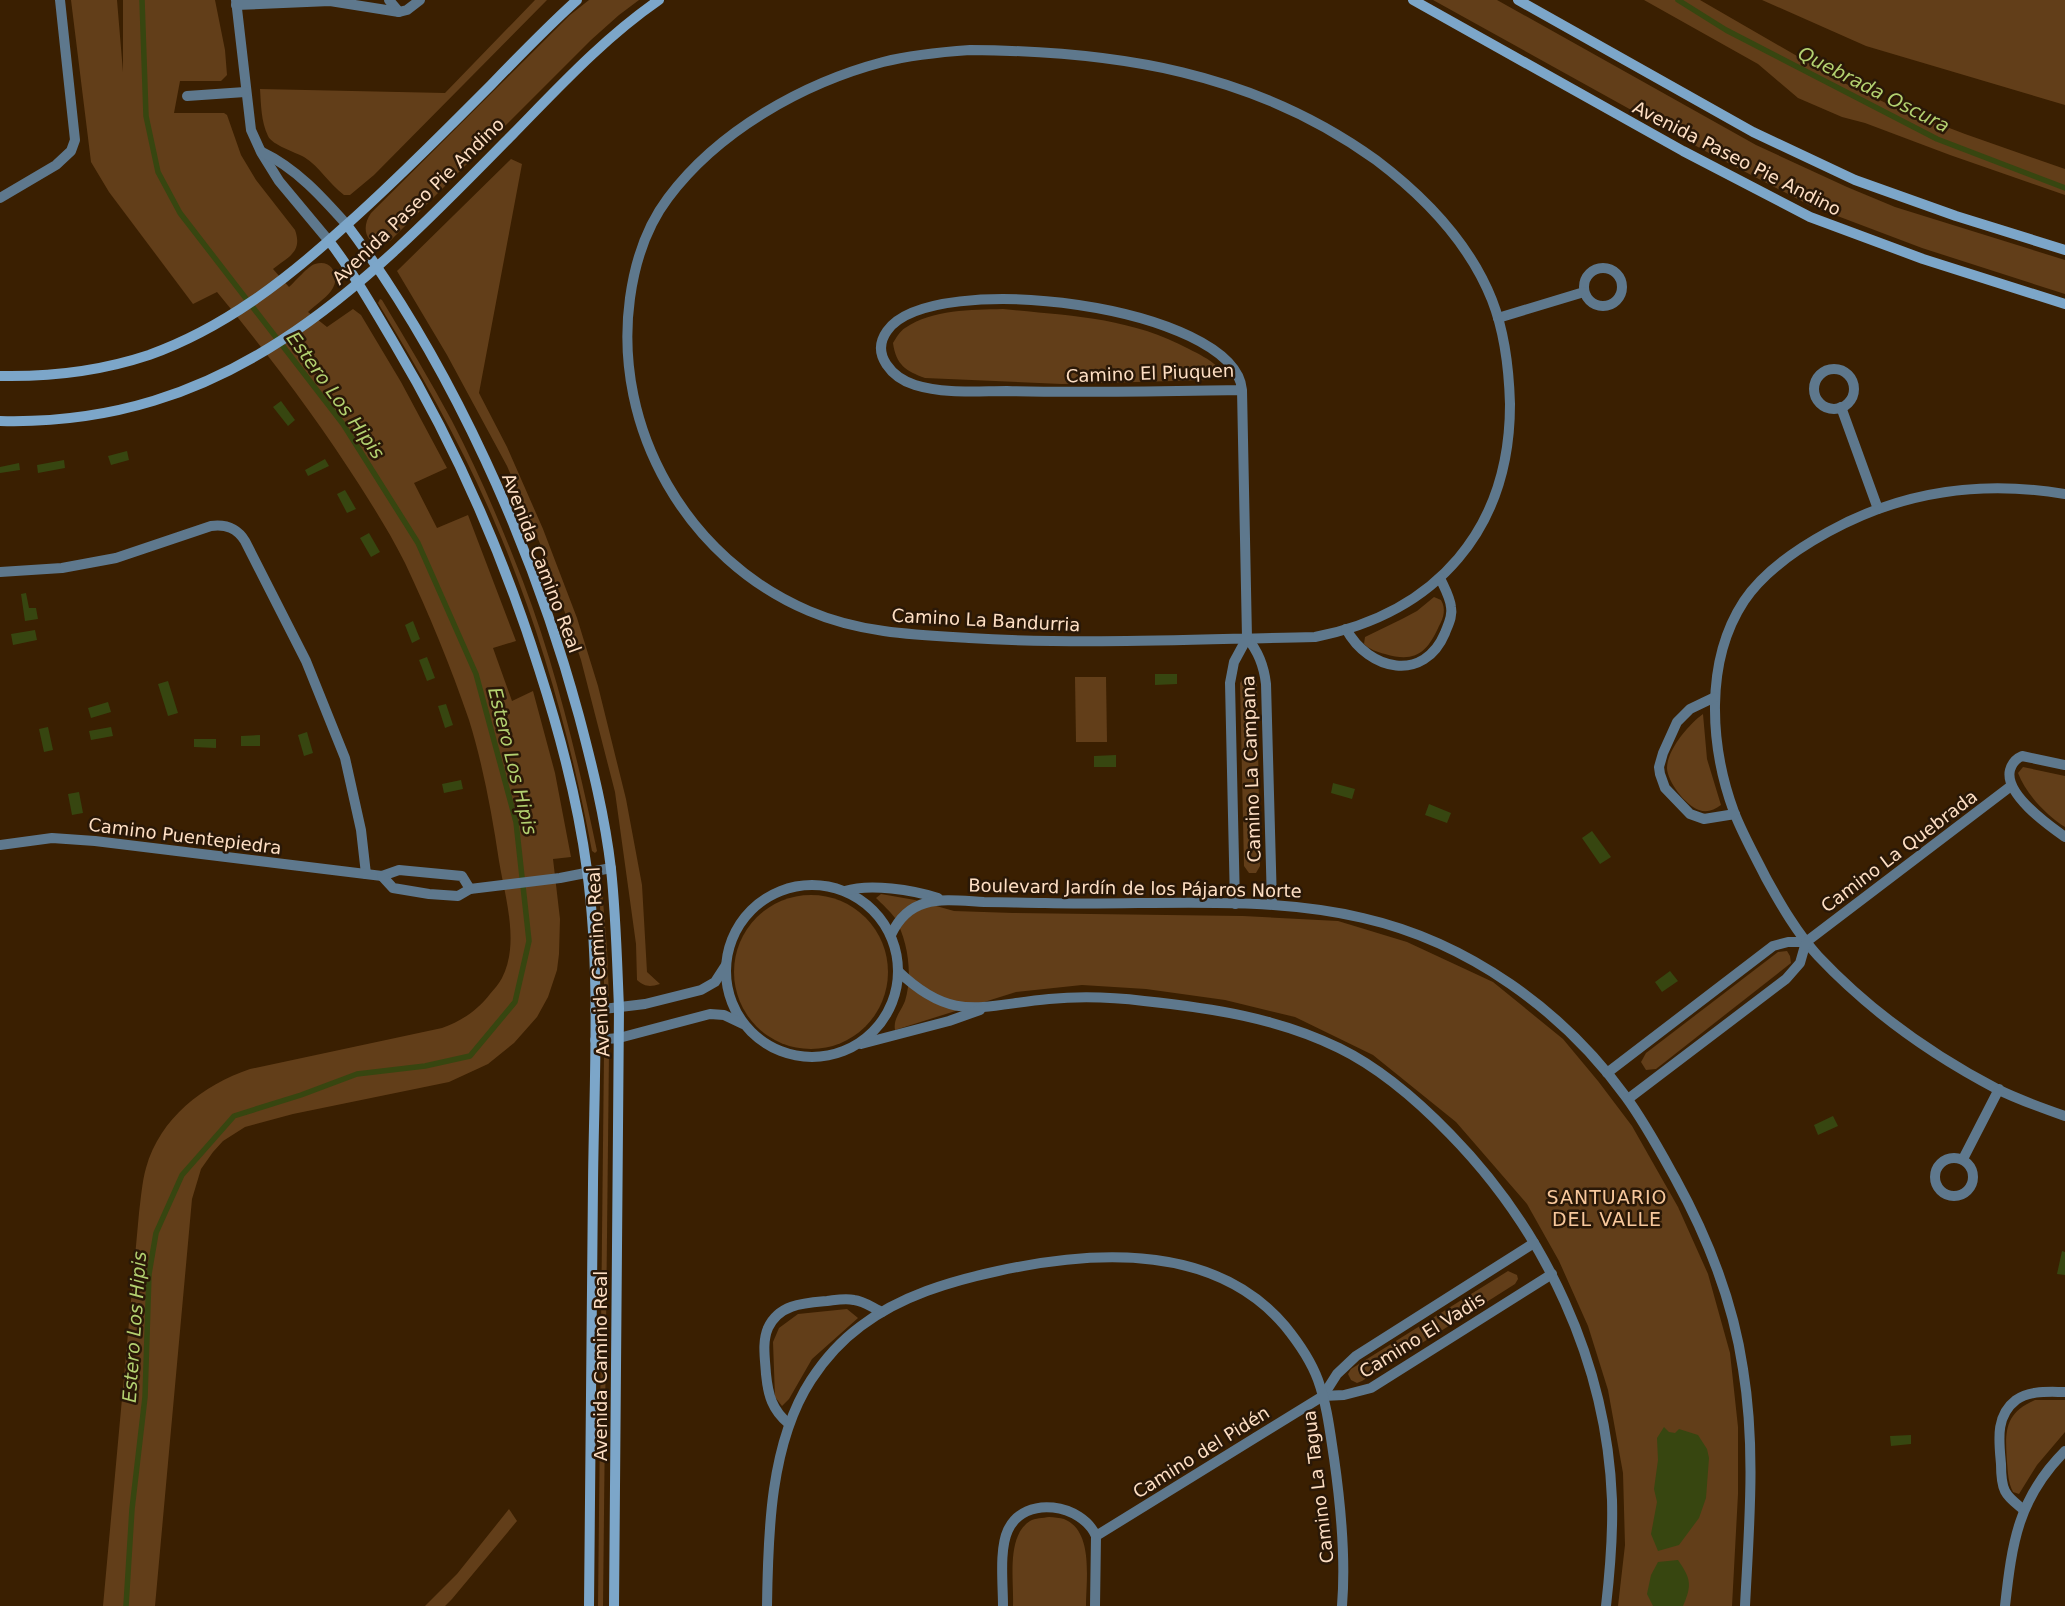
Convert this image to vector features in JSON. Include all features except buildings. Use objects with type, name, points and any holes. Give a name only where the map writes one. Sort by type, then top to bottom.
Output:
[{"type":"main road","name":"Avenida Paseo Pie Andino","points":[[0,376],[63,374],[106,367],[148,355],[220,322],[279,282],[347,225],[408,168],[577,0]]},
{"type":"main road","name":"Avenida Paseo Pie Andino","points":[[0,421],[75,419],[129,409],[188,390],[250,361],[314,318],[378,266],[447,201],[577,69],[603,45],[659,0]]},
{"type":"main road","name":"Avenida Paseo Pie Andino","points":[[1413,0],[1683,151],[1810,218],[1923,260],[2065,304]]},
{"type":"main road","name":"Avenida Paseo Pie Andino","points":[[1518,0],[1753,132],[1855,180],[1956,216],[2065,250]]},
{"type":"main road","name":"Avenida Camino Real","points":[[347,225],[378,266],[427,349],[470,431],[533,575],[558,645],[586,745],[611,868],[617,937],[619,1008],[614,1606]]},
{"type":"main road","name":"Avenida Camino Real","points":[[329,241],[342,258],[431,406],[493,538],[529,636],[556,724],[574,799],[587,873],[596,1040],[589,1606]]},
{"type":"street","points":[[0,198],[56,165],[71,152],[75,140],[60,0]]},
{"type":"street","points":[[329,241],[279,181],[261,152],[251,130],[245,92],[236,2],[330,0],[399,12],[407,10],[420,0]]},
{"type":"street","points":[[389,0],[399,12]]},
{"type":"street","name":"Camino La Bandurria","points":[[970,50],[1040,53],[1133,62],[1197,75],[1252,92],[1316,122],[1377,162],[1420,197],[1453,232],[1464,248],[1484,282],[1498,318],[1504,340],[1510,390],[1508,438],[1501,477],[1489,510],[1473,538],[1440,578],[1411,601],[1379,618],[1346,629],[1315,636],[1043,642],[903,634],[857,626],[810,611],[765,588],[744,573],[703,534],[681,507],[668,486],[647,443],[634,396],[628,349],[629,307],[632,285],[642,245],[650,227],[668,197],[700,162],[746,125],[806,91],[865,67],[923,54],[970,50]]},
{"type":"street","points":[[187,96],[245,92]]},
{"type":"street","points":[[261,152],[280,161],[292,170],[347,225]]},
{"type":"street","points":[[1498,318],[1584,292]]},
{"type":"street","name":"Camino El Piuquen","points":[[969,299],[990,299],[1086,307],[1141,318],[1184,333],[1204,344],[1231,364],[1240,377],[1242,390],[1081,393],[943,390],[916,386],[902,380],[887,366],[881,347],[885,334],[894,324],[911,314],[941,304],[969,299]]},
{"type":"street","name":"Camino La Campana","points":[[1235,904],[1230,683],[1234,662],[1247,638],[1242,390]]},
{"type":"street","points":[[1841,407],[1878,509]]},
{"type":"street","points":[[2065,494],[2026,489],[1975,488],[1924,494],[1878,509],[1838,526],[1783,561],[1754,587],[1736,614],[1719,668],[1715,696],[1718,751],[1726,787],[1735,814],[1775,894],[1806,942],[1841,979],[1895,1024],[1928,1047],[1999,1089],[2065,1116]]},
{"type":"street","points":[[0,572],[62,568],[116,558],[211,526],[220,525],[235,529],[245,541],[306,661],[344,758],[361,830],[366,874]]},
{"type":"street","points":[[1346,629],[1357,647],[1373,658],[1406,666],[1422,662],[1436,651],[1451,616],[1450,602],[1440,578]]},
{"type":"street","name":"Camino La Campana","points":[[1247,638],[1261,660],[1266,684],[1272,904]]},
{"type":"street","points":[[1715,696],[1690,709],[1677,722],[1662,753],[1659,767],[1660,774],[1665,788],[1690,814],[1704,818],[1735,814]]},
{"type":"street","points":[[2065,765],[2027,756],[2018,758],[2010,768],[2011,786],[2035,814],[2065,837]]},
{"type":"street","name":"Camino La Quebrada","points":[[1806,942],[2011,786]]},
{"type":"street","name":"Camino Puentepiedra","points":[[0,845],[52,838],[94,841],[382,876],[399,870],[462,876],[470,889]]},
{"type":"street","name":"Camino Puentepiedra","points":[[382,876],[393,888],[429,894],[458,896],[470,889],[560,878],[611,868]]},
{"type":"street","points":[[748,1028],[733,1004],[728,991],[726,964],[733,935],[741,922],[761,901],[773,894],[802,885],[824,886],[845,891],[867,905],[891,935],[898,958],[895,996],[887,1013],[876,1029],[856,1045]]},
{"type":"street","name":"Boulevard Jardín de los Pájaros Norte","points":[[845,891],[875,888],[922,894],[943,900]]},
{"type":"street","name":"Boulevard Jardín de los Pájaros Norte","points":[[891,935],[895,925],[911,909],[932,900],[1058,904],[1272,904],[1314,908],[1367,919],[1412,932],[1456,951],[1497,975],[1548,1014],[1574,1037],[1628,1099],[1651,1135],[1702,1231],[1723,1285],[1738,1340],[1748,1402],[1751,1468],[1745,1606]]},
{"type":"street","points":[[1607,1073],[1773,946],[1788,942],[1806,942]]},
{"type":"street","points":[[1628,1099],[1786,980],[1800,963],[1806,942]]},
{"type":"street","points":[[595,1010],[619,1008],[701,990],[715,982],[726,964]]},
{"type":"street","points":[[898,971],[922,992],[946,1004],[958,1007],[985,1008],[1072,997],[1142,1000],[1230,1012],[1254,1018],[1316,1038],[1342,1049],[1380,1073],[1438,1122],[1490,1179],[1534,1242],[1552,1274],[1569,1311],[1586,1358],[1606,1443],[1610,1473],[1612,1522],[1606,1606]]},
{"type":"street","points":[[596,1040],[619,1038],[710,1014],[730,1017],[768,1044],[786,1052],[805,1056],[832,1054],[856,1045],[949,1021],[985,1008]]},
{"type":"street","points":[[1963,1159],[1999,1089]]},
{"type":"street","name":"Camino El Vadis","points":[[1323,1396],[1337,1374],[1356,1356],[1534,1242]]},
{"type":"street","name":"Camino La Tagua","points":[[767,1606],[769,1539],[779,1463],[789,1424],[798,1402],[825,1360],[861,1326],[882,1312],[948,1284],[1022,1266],[1067,1260],[1115,1257],[1159,1260],[1202,1271],[1224,1280],[1259,1301],[1279,1320],[1297,1343],[1314,1372],[1323,1396],[1333,1447],[1341,1515],[1344,1572],[1342,1606]]},
{"type":"street","name":"Camino El Vadis","points":[[1323,1396],[1344,1395],[1371,1388],[1552,1274]]},
{"type":"street","points":[[789,1424],[774,1408],[768,1389],[764,1342],[773,1320],[779,1313],[794,1305],[838,1300],[854,1300],[882,1312]]},
{"type":"street","points":[[2024,1510],[2008,1496],[2002,1486],[1999,1439],[2001,1422],[2010,1407],[2023,1396],[2039,1392],[2065,1392]]},
{"type":"street","name":"Camino del Pidén","points":[[1096,1536],[1323,1396]]},
{"type":"street","points":[[2005,1606],[2011,1553],[2016,1531],[2024,1510],[2039,1482],[2065,1451]]},
{"type":"street","points":[[1003,1606],[1005,1539],[1008,1530],[1017,1518],[1039,1508],[1061,1509],[1072,1512],[1086,1520],[1096,1536],[1095,1606]]},
{"type":"shaded area","points":[[71,0],[117,0],[123,72],[123,0],[215,0],[225,50],[227,75],[221,81],[180,81],[174,113],[224,113],[227,115],[241,155],[256,180],[295,230],[297,238],[296,249],[273,269],[289,287],[312,265],[321,263],[331,267],[335,276],[334,286],[326,297],[308,312],[327,327],[353,309],[361,315],[401,382],[447,468],[414,483],[437,528],[468,515],[516,641],[493,648],[512,701],[533,691],[555,773],[571,857],[553,859],[560,919],[557,970],[548,997],[537,1017],[514,1043],[488,1064],[449,1082],[293,1114],[245,1127],[223,1141],[201,1169],[192,1199],[155,1606],[103,1606],[139,1213],[146,1168],[153,1150],[173,1119],[186,1106],[200,1094],[233,1076],[250,1069],[442,1028],[462,1019],[480,1006],[501,980],[507,964],[511,935],[490,808],[474,737],[447,660],[405,563],[384,524],[344,461],[292,387],[255,339],[217,292],[193,304],[109,192],[91,162]]},
{"type":"shaded area","points":[[535,0],[547,0],[374,175],[350,195],[344,195],[339,191],[310,161],[279,145],[268,136],[263,119],[260,89],[445,93]]},
{"type":"shaded area","points":[[589,0],[639,0],[591,40],[390,241],[376,243],[371,241],[366,232],[366,226],[367,219],[371,213],[570,15]]},
{"type":"shaded area","points":[[1433,0],[1497,0],[1756,145],[1847,187],[1895,207],[2065,260],[2065,294],[1922,248],[1811,206],[1707,152]]},
{"type":"shaded area","points":[[1644,0],[1700,0],[1842,82],[1892,106],[2065,169],[2065,195],[1865,123],[1842,117],[1798,98],[1758,64]]},
{"type":"shaded area","points":[[1762,0],[2065,0],[2065,105],[1866,46]]},
{"type":"shaded area","points":[[511,159],[522,164],[479,393],[507,447],[543,529],[577,618],[598,686],[626,799],[642,885],[647,972],[660,984],[653,986],[645,985],[637,980],[636,944],[615,792],[581,660],[547,560],[507,466],[447,355],[397,271]]},
{"type":"shaded area","points":[[380,299],[444,406],[477,471],[527,592],[562,702],[597,851],[595,853],[592,851],[574,765],[551,680],[509,556],[467,461],[424,381],[378,303]]},
{"type":"shaded area","points":[[1003,309],[1075,316],[1144,330],[1166,338],[1204,357],[1218,367],[1217,375],[1210,380],[1062,384],[925,378],[907,370],[899,362],[894,351],[893,343],[903,329],[928,317],[952,312]]},
{"type":"shaded area","points":[[281,401],[295,420],[288,426],[273,407]]},
{"type":"shaded area","points":[[127,451],[129,460],[111,465],[108,456]]},
{"type":"shaded area","points":[[325,459],[329,466],[308,476],[305,470]]},
{"type":"shaded area","points":[[64,460],[65,468],[38,473],[37,465]]},
{"type":"shaded area","points":[[19,463],[20,470],[0,473],[0,467]]},
{"type":"shaded area","points":[[345,490],[356,509],[347,513],[337,494]]},
{"type":"shaded area","points":[[369,533],[380,552],[371,557],[360,538]]},
{"type":"shaded area","points":[[26,593],[29,608],[36,608],[38,619],[25,621],[21,594]]},
{"type":"shaded area","points":[[1434,597],[1441,600],[1444,607],[1443,616],[1430,643],[1419,654],[1404,657],[1395,656],[1376,651],[1364,644],[1365,637],[1417,611]]},
{"type":"shaded area","points":[[413,621],[420,639],[412,643],[405,625]]},
{"type":"shaded area","points":[[35,630],[37,640],[13,645],[11,634]]},
{"type":"shaded area","points":[[427,657],[435,678],[427,681],[419,660]]},
{"type":"shaded area","points":[[1155,674],[1177,674],[1177,684],[1155,685]]},
{"type":"shaded area","points":[[1075,677],[1106,677],[1107,742],[1076,742]]},
{"type":"shaded area","points":[[1244,677],[1251,677],[1257,683],[1260,866],[1256,873],[1249,873],[1244,866],[1240,683]]},
{"type":"shaded area","points":[[168,681],[178,713],[168,716],[158,684]]},
{"type":"shaded area","points":[[108,702],[111,712],[91,718],[88,708]]},
{"type":"shaded area","points":[[446,704],[453,725],[445,728],[438,706]]},
{"type":"shaded area","points":[[1703,714],[1707,759],[1721,805],[1708,811],[1694,808],[1683,798],[1670,779],[1667,768],[1671,753],[1680,738],[1691,724]]},
{"type":"shaded area","points":[[48,727],[53,750],[44,752],[39,729]]},
{"type":"shaded area","points":[[111,727],[113,736],[91,740],[89,731]]},
{"type":"shaded area","points":[[307,732],[313,753],[304,756],[298,735]]},
{"type":"shaded area","points":[[260,735],[260,746],[241,746],[241,736]]},
{"type":"shaded area","points":[[194,739],[216,739],[216,748],[194,747]]},
{"type":"shaded area","points":[[1116,755],[1116,767],[1094,767],[1094,756]]},
{"type":"shaded area","points":[[2023,767],[2065,776],[2065,827],[2044,810],[2026,789],[2018,773]]},
{"type":"shaded area","points":[[461,780],[463,789],[444,793],[442,784]]},
{"type":"shaded area","points":[[1333,783],[1355,789],[1352,799],[1331,793]]},
{"type":"shaded area","points":[[79,792],[83,813],[72,815],[68,794]]},
{"type":"shaded area","points":[[1429,804],[1451,813],[1447,823],[1425,815]]},
{"type":"shaded area","points":[[1592,831],[1611,857],[1600,864],[1582,838]]},
{"type":"shaded area","points":[[599,887],[602,889],[607,949],[609,998],[605,1002]]},
{"type":"shaded area","points":[[881,894],[915,900],[954,911],[1243,916],[1338,921],[1407,942],[1493,982],[1563,1039],[1632,1126],[1678,1207],[1708,1274],[1730,1353],[1738,1427],[1738,1494],[1732,1606],[1618,1606],[1625,1545],[1623,1473],[1608,1390],[1588,1326],[1559,1261],[1527,1204],[1456,1122],[1373,1055],[1295,1017],[1225,1000],[1146,989],[1082,985],[1016,992],[895,1030],[896,1019],[905,1001],[909,980],[908,958],[903,937],[895,918],[876,898]]},
{"type":"shaded area","points":[[811,895],[840,901],[854,908],[865,918],[875,929],[882,943],[888,972],[882,1001],[875,1015],[865,1026],[854,1036],[840,1043],[811,1049],[782,1043],[768,1036],[757,1026],[747,1015],[740,1001],[734,972],[740,943],[747,929],[757,918],[768,908],[782,901]]},
{"type":"shaded area","points":[[1787,951],[1791,963],[1656,1069],[1646,1070],[1641,1062],[1646,1053],[1778,952]]},
{"type":"shaded area","points":[[1670,971],[1678,981],[1662,992],[1655,982]]},
{"type":"shaded area","points":[[606,1051],[609,1052],[603,1606],[598,1606],[604,1053]]},
{"type":"shaded area","points":[[1833,1116],[1838,1126],[1818,1135],[1814,1125]]},
{"type":"shaded area","points":[[2062,1251],[2065,1252],[2065,1275],[2057,1274]]},
{"type":"shaded area","points":[[1508,1271],[1517,1275],[1518,1279],[1515,1284],[1362,1381],[1357,1383],[1351,1380],[1348,1374],[1351,1369]]},
{"type":"shaded area","points":[[847,1309],[858,1318],[812,1359],[789,1399],[782,1406],[775,1397],[773,1342],[779,1328],[798,1314]]},
{"type":"shaded area","points":[[2035,1400],[2065,1400],[2065,1432],[2037,1465],[2019,1494],[2013,1492],[2009,1481],[2006,1451],[2007,1433],[2012,1417],[2017,1411]]},
{"type":"shaded area","points":[[1664,1427],[1669,1432],[1675,1433],[1679,1429],[1698,1435],[1707,1449],[1709,1458],[1706,1498],[1699,1518],[1679,1545],[1658,1551],[1651,1534],[1657,1502],[1654,1489],[1658,1460],[1657,1438]]},
{"type":"shaded area","points":[[1911,1435],[1911,1444],[1891,1446],[1890,1436]]},
{"type":"shaded area","points":[[509,1509],[517,1521],[452,1599],[445,1606],[425,1606],[457,1574]]},
{"type":"shaded area","points":[[1049,1517],[1064,1519],[1074,1525],[1080,1534],[1086,1557],[1086,1606],[1013,1606],[1012,1572],[1017,1537],[1022,1528],[1030,1521]]},
{"type":"shaded area","points":[[1678,1560],[1686,1572],[1689,1582],[1688,1593],[1683,1606],[1653,1606],[1647,1594],[1651,1575],[1658,1562]]},
{"type":"waterway","name":"Estero Los Hipis","points":[[126,1606],[132,1509],[145,1397],[149,1274],[156,1233],[182,1175],[234,1116],[301,1095],[357,1074],[425,1066],[470,1056],[515,1002],[529,941],[516,822],[476,674],[418,543],[343,424],[180,213],[158,172],[146,116],[142,0]]},
{"type":"waterway","name":"Quebrada Oscura","points":[[1678,0],[1726,30],[1937,139],[2065,188]]},
{"type":"district","name":"SANTUARIO DEL VALLE","points":[[1607,1208]]}]
